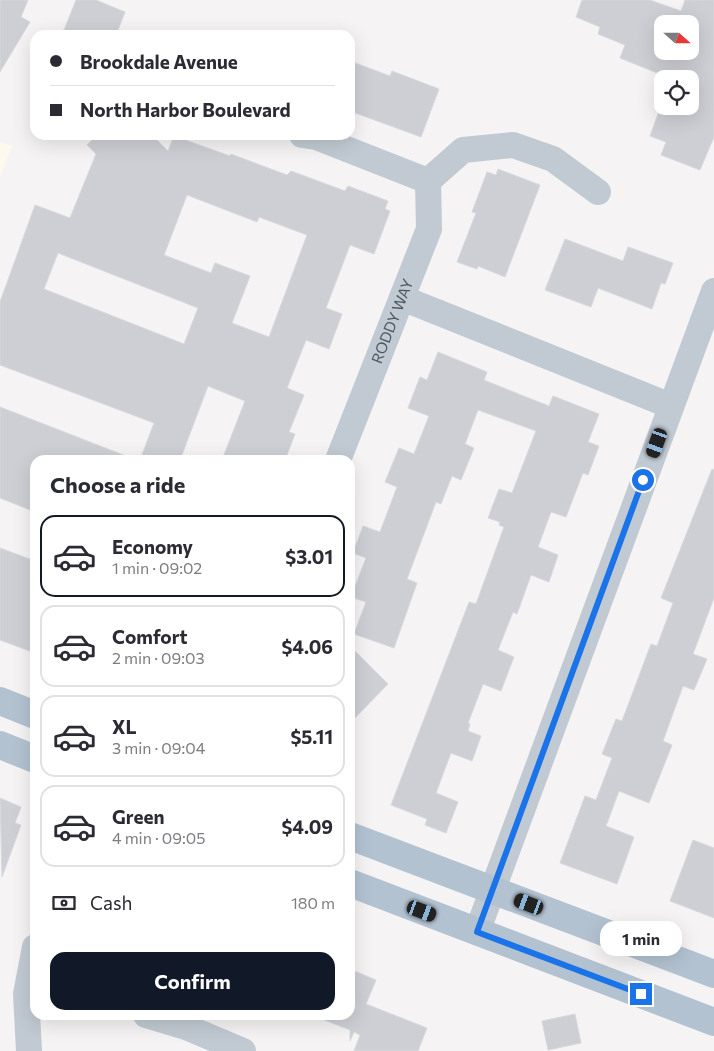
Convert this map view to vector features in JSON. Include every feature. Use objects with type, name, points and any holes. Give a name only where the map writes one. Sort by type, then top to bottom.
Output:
[{"type":"main road","points":[[0,701],[30,713]]},
{"type":"main road","points":[[0,745],[30,757]]},
{"type":"main road","points":[[355,838],[714,974]]},
{"type":"main road","points":[[355,885],[714,1022]]},
{"type":"street","points":[[321,140],[428,180],[463,150],[512,145],[553,159],[598,192]]},
{"type":"street","name":"RODDY WAY","points":[[340,455],[429,229],[428,180]]},
{"type":"street","points":[[477,932],[671,406],[704,350],[714,291]]},
{"type":"street","points":[[402,298],[671,406]]},
{"type":"street","points":[[29,1051],[30,1020]]},
{"type":"street","points":[[163,1020],[186,1027],[243,1051]]},
{"type":"shaded area","points":[[0,142],[12,146],[0,177]]},
{"type":"building","points":[[0,0],[28,0],[21,17],[30,22],[0,72]]},
{"type":"building","points":[[76,0],[96,0],[125,12],[118,30],[64,30]]},
{"type":"building","points":[[582,0],[650,0],[681,11],[685,0],[714,0],[714,137],[700,170],[661,155],[666,142],[650,136],[658,115],[699,115],[699,70],[654,70],[654,72],[620,58],[625,45],[598,34],[600,27],[576,17]]},
{"type":"building","points":[[355,63],[390,76],[392,71],[439,89],[421,137],[355,113]]},
{"type":"building","points":[[92,140],[157,140],[168,151],[172,140],[185,140],[230,156],[231,154],[287,175],[291,171],[345,191],[348,186],[388,201],[385,209],[390,211],[374,254],[350,245],[326,308],[342,314],[329,349],[306,340],[287,388],[304,395],[289,432],[295,434],[287,455],[224,455],[245,401],[208,386],[182,455],[142,455],[154,423],[0,365],[0,302],[35,205],[70,218],[96,154],[87,145]],"holes":[[[187,195],[257,222],[259,217],[307,235],[269,337],[232,323],[250,276],[215,263],[211,273],[164,255]],[[58,253],[198,308],[184,344],[44,289]]]},
{"type":"building","points":[[498,169],[540,185],[505,277],[478,266],[477,269],[457,262],[476,213],[472,212],[487,172],[496,175]]},
{"type":"building","points":[[565,239],[623,261],[628,247],[673,263],[665,284],[661,283],[652,309],[598,288],[591,307],[545,290]]},
{"type":"building","points":[[438,352],[487,372],[484,380],[549,406],[553,396],[599,414],[588,442],[599,446],[588,475],[583,473],[566,517],[551,512],[538,547],[558,555],[549,582],[531,575],[517,614],[513,612],[498,650],[514,657],[501,691],[483,684],[468,723],[470,724],[468,731],[481,736],[472,761],[451,753],[436,793],[458,802],[446,833],[425,825],[427,819],[391,805],[469,602],[476,604],[504,527],[499,525],[500,522],[488,518],[499,489],[512,493],[536,431],[478,410],[465,444],[474,448],[461,480],[452,476],[441,504],[436,502],[407,579],[417,583],[394,648],[355,634],[366,602],[355,598],[355,587],[366,558],[355,554],[355,548],[363,526],[380,532],[397,487],[385,482],[399,448],[414,454],[429,416],[408,408],[420,377],[427,380]]},
{"type":"building","points":[[0,407],[123,455],[30,455],[30,510],[0,498]]},
{"type":"building","points":[[712,469],[714,470],[714,598],[693,654],[707,659],[694,690],[683,686],[663,741],[672,745],[649,803],[619,791],[606,826],[634,837],[617,884],[560,863],[585,796],[596,800],[612,758],[602,754],[616,719],[622,721],[651,644],[657,646],[673,603],[661,598]]},
{"type":"building","points":[[0,548],[30,559],[30,651],[0,640]]},
{"type":"building","points":[[355,651],[388,684],[355,718]]},
{"type":"building","points":[[0,798],[21,807],[15,823],[21,825],[2,877]]},
{"type":"building","points":[[693,840],[714,848],[714,918],[670,901]]},
{"type":"building","points":[[355,971],[376,980],[366,1004],[427,1028],[418,1051],[354,1051],[360,1035],[354,1032],[350,1041],[350,1030],[324,1020],[355,1020]]},
{"type":"building","points":[[575,1014],[581,1043],[548,1050],[542,1021]]},
{"type":"route","points":[[641,994],[477,932],[643,480]]}]
